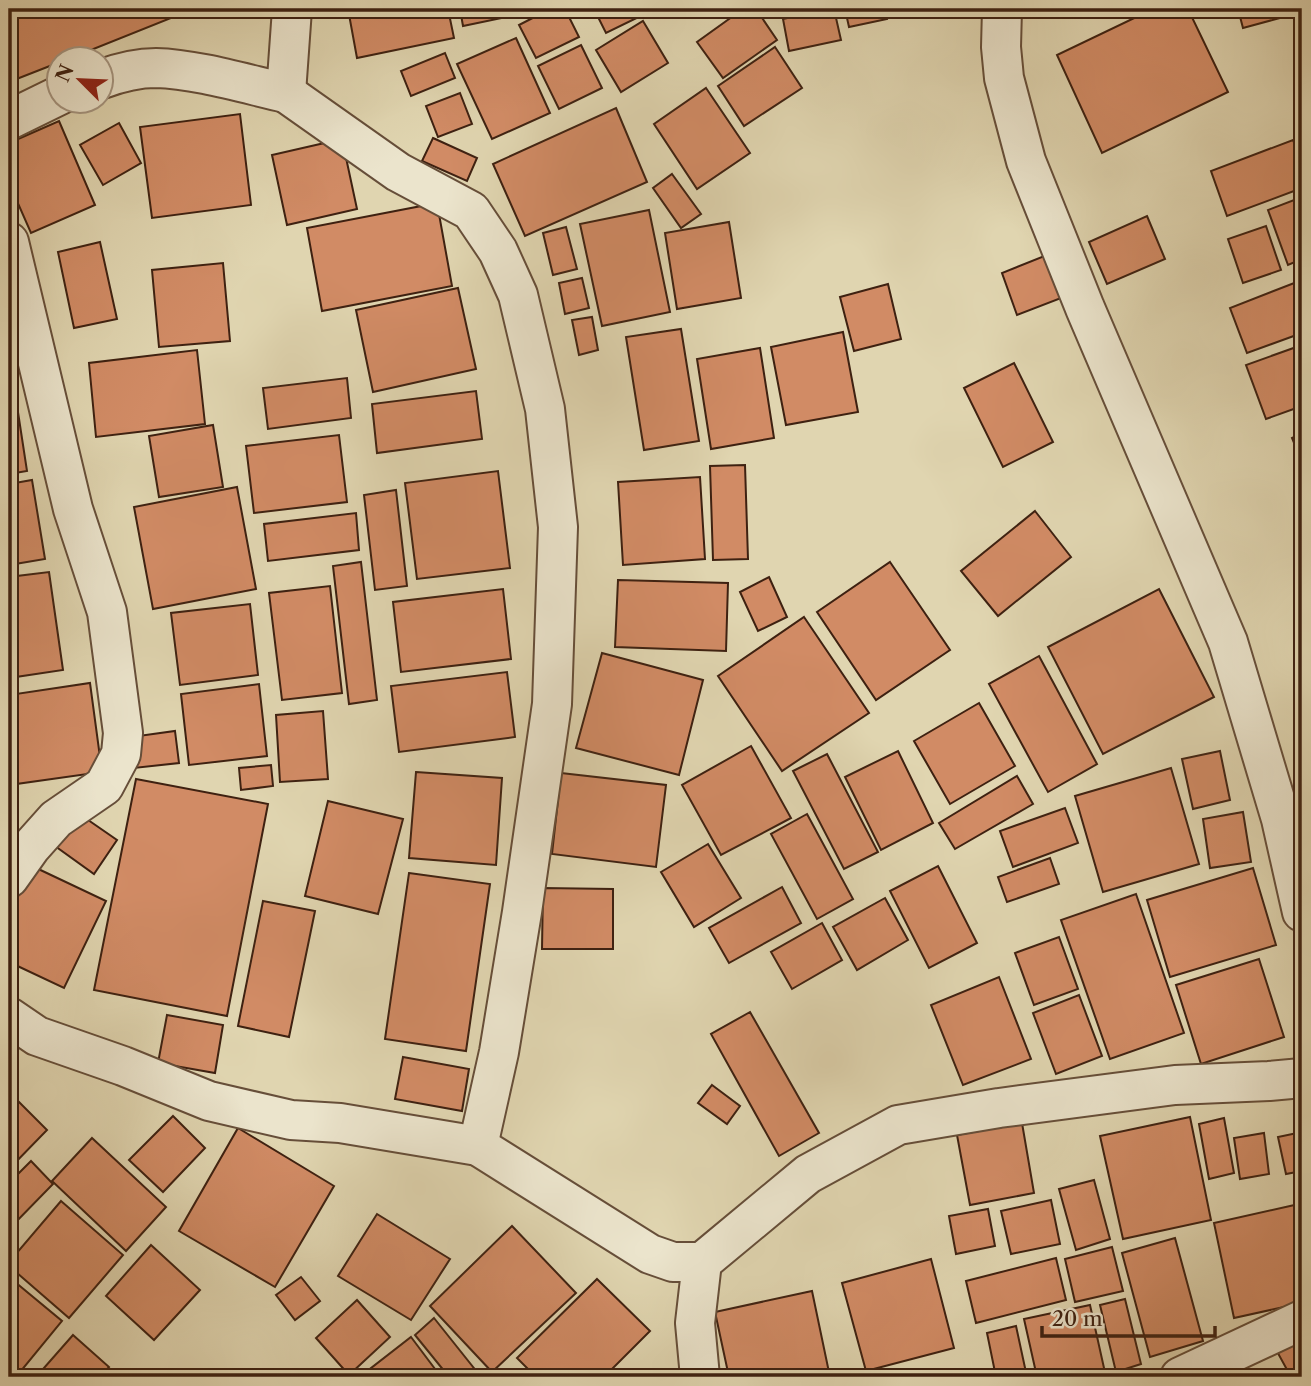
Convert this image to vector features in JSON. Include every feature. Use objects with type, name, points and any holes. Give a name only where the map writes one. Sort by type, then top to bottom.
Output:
[{"type":"street","points":[[286,93],[292,9]]},
{"type":"street","points":[[1002,9],[1000,47],[1004,78],[1026,161],[1085,308],[1228,642],[1282,819],[1302,912]]},
{"type":"street","points":[[116,73],[155,68],[194,73],[286,93],[398,172],[471,211],[498,251],[518,295],[545,409],[558,527],[552,704],[499,1052],[478,1146]]},
{"type":"street","points":[[9,120],[46,101]]},
{"type":"street","points":[[9,242],[72,509],[107,612],[123,733],[121,754],[104,786],[56,819],[31,847],[9,878]]},
{"type":"street","points":[[9,1017],[37,1036],[124,1066],[209,1101],[291,1120],[340,1123],[478,1146],[650,1254],[673,1262],[702,1262],[808,1174],[898,1125],[999,1108],[1175,1085],[1302,1078]]},
{"type":"street","points":[[700,1377],[695,1324],[702,1262]]},
{"type":"street","points":[[1180,1377],[1302,1320]]},
{"type":"building","points":[[9,9],[167,9],[171,18],[101,46],[46,46],[46,67],[9,82]]},
{"type":"building","points":[[348,9],[448,9],[454,38],[357,58]]},
{"type":"building","points":[[460,9],[520,9],[521,14],[463,26]]},
{"type":"building","points":[[550,9],[565,9],[579,37],[536,58],[519,25]]},
{"type":"building","points":[[594,9],[655,9],[606,33]]},
{"type":"building","points":[[743,9],[756,9],[777,40],[723,78],[697,42]]},
{"type":"building","points":[[834,9],[841,40],[789,51],[783,19]]},
{"type":"building","points":[[845,9],[885,9],[887,19],[849,27]]},
{"type":"building","points":[[1153,9],[1188,9],[1228,92],[1102,153],[1057,55]]},
{"type":"building","points":[[1238,9],[1302,9],[1302,12],[1243,28]]},
{"type":"building","points":[[643,21],[668,63],[621,92],[596,50]]},
{"type":"building","points":[[516,38],[550,113],[492,139],[457,64]]},
{"type":"building","points":[[581,45],[602,88],[559,109],[538,66]]},
{"type":"building","points":[[775,47],[802,88],[744,126],[718,86]]},
{"type":"building","points":[[445,53],[455,78],[411,96],[401,71]]},
{"type":"building","points":[[706,88],[750,153],[697,189],[654,124]]},
{"type":"building","points":[[460,93],[472,124],[438,137],[426,106]]},
{"type":"building","points":[[616,108],[647,182],[525,236],[493,164]]},
{"type":"building","points":[[240,114],[251,205],[152,218],[140,127]]},
{"type":"building","points":[[59,121],[95,205],[31,233],[9,183],[9,143]]},
{"type":"building","points":[[119,123],[141,163],[103,185],[80,145]]},
{"type":"building","points":[[433,138],[477,158],[467,181],[422,161]]},
{"type":"building","points":[[342,139],[357,209],[287,225],[272,155]]},
{"type":"building","points":[[1293,140],[1302,164],[1302,188],[1227,216],[1211,171]]},
{"type":"building","points":[[672,174],[701,214],[681,228],[653,188]]},
{"type":"building","points":[[1302,197],[1302,259],[1288,265],[1268,210]]},
{"type":"building","points":[[437,203],[452,286],[322,311],[307,228]]},
{"type":"building","points":[[649,210],[670,312],[602,326],[580,224]]},
{"type":"building","points":[[1147,216],[1165,259],[1107,284],[1089,242]]},
{"type":"building","points":[[729,222],[741,298],[677,309],[665,233]]},
{"type":"building","points":[[1266,226],[1281,270],[1243,283],[1228,239]]},
{"type":"building","points":[[566,227],[577,269],[553,275],[543,233]]},
{"type":"building","points":[[100,242],[117,319],[74,328],[58,252]]},
{"type":"building","points":[[1052,253],[1069,295],[1017,315],[1002,273]]},
{"type":"building","points":[[223,263],[230,341],[159,347],[152,270]]},
{"type":"building","points":[[582,278],[589,308],[565,314],[559,283]]},
{"type":"building","points":[[1302,280],[1302,333],[1247,353],[1230,308]]},
{"type":"building","points":[[888,284],[901,339],[854,351],[840,297]]},
{"type":"building","points":[[458,288],[476,369],[373,392],[356,310]]},
{"type":"building","points":[[592,317],[598,350],[579,355],[572,320]]},
{"type":"building","points":[[681,329],[699,441],[644,450],[626,337]]},
{"type":"building","points":[[843,332],[858,412],[786,425],[771,347]]},
{"type":"building","points":[[1302,345],[1302,406],[1266,419],[1246,365]]},
{"type":"building","points":[[760,348],[774,438],[711,449],[697,359]]},
{"type":"building","points":[[197,350],[205,424],[96,437],[89,363]]},
{"type":"building","points":[[1014,363],[1053,442],[1003,467],[964,388]]},
{"type":"building","points":[[12,373],[27,471],[9,474],[9,374]]},
{"type":"building","points":[[347,378],[351,418],[268,429],[263,388]]},
{"type":"building","points":[[476,391],[482,439],[377,453],[372,404]]},
{"type":"building","points":[[213,425],[223,487],[159,497],[149,436]]},
{"type":"building","points":[[1302,433],[1302,462],[1292,438]]},
{"type":"building","points":[[339,435],[347,502],[254,513],[246,446]]},
{"type":"building","points":[[745,465],[748,559],[713,560],[710,466]]},
{"type":"building","points":[[498,471],[510,568],[417,579],[405,483]]},
{"type":"building","points":[[700,477],[705,559],[623,565],[618,482]]},
{"type":"building","points":[[32,480],[45,559],[9,565],[9,484]]},
{"type":"building","points":[[237,487],[256,589],[153,609],[134,507]]},
{"type":"building","points":[[396,490],[407,586],[375,590],[364,495]]},
{"type":"building","points":[[1035,511],[1071,557],[998,616],[961,571]]},
{"type":"building","points":[[356,513],[359,550],[268,561],[264,524]]},
{"type":"building","points":[[361,562],[377,700],[349,704],[333,566]]},
{"type":"building","points":[[890,562],[950,650],[876,700],[817,612]]},
{"type":"building","points":[[49,572],[63,670],[9,678],[9,577]]},
{"type":"building","points":[[769,577],[787,617],[758,631],[740,592]]},
{"type":"building","points":[[618,580],[728,583],[726,651],[615,647]]},
{"type":"building","points":[[330,586],[342,693],[282,700],[269,593]]},
{"type":"building","points":[[503,589],[511,659],[401,672],[393,602]]},
{"type":"building","points":[[1159,589],[1214,697],[1103,754],[1048,647]]},
{"type":"building","points":[[250,604],[258,675],[180,685],[171,613]]},
{"type":"building","points":[[804,617],[869,713],[782,771],[718,676]]},
{"type":"building","points":[[602,653],[703,680],[679,775],[576,748]]},
{"type":"building","points":[[1039,656],[1097,764],[1048,792],[989,684]]},
{"type":"building","points":[[507,672],[515,737],[399,752],[391,686]]},
{"type":"building","points":[[90,683],[102,772],[9,785],[9,695]]},
{"type":"building","points":[[259,684],[267,756],[189,765],[181,694]]},
{"type":"building","points":[[979,703],[1015,766],[950,804],[914,741]]},
{"type":"building","points":[[323,711],[328,779],[280,782],[276,715]]},
{"type":"building","points":[[175,731],[179,763],[134,768],[131,737]]},
{"type":"building","points":[[751,746],[791,818],[721,855],[682,785]]},
{"type":"building","points":[[898,751],[933,823],[881,850],[845,777]]},
{"type":"building","points":[[1220,751],[1230,800],[1193,809],[1182,759]]},
{"type":"building","points":[[827,754],[878,852],[844,869],[793,771]]},
{"type":"building","points":[[271,765],[273,786],[241,790],[239,768]]},
{"type":"building","points":[[1171,768],[1199,864],[1103,892],[1075,796]]},
{"type":"building","points":[[416,772],[502,778],[496,865],[409,858]]},
{"type":"building","points":[[561,773],[666,785],[656,867],[552,854]]},
{"type":"building","points":[[1017,776],[1033,804],[955,849],[939,823]]},
{"type":"building","points":[[136,779],[268,804],[227,1016],[94,990]]},
{"type":"building","points":[[328,801],[403,819],[378,914],[305,896]]},
{"type":"building","points":[[1065,808],[1078,843],[1013,867],[1000,831]]},
{"type":"building","points":[[1243,812],[1251,862],[1210,868],[1203,819]]},
{"type":"building","points":[[78,813],[117,840],[94,874],[55,846]]},
{"type":"building","points":[[807,814],[853,899],[817,919],[771,834]]},
{"type":"building","points":[[708,844],[741,898],[694,927],[661,872]]},
{"type":"building","points":[[1050,858],[1059,884],[1007,902],[998,877]]},
{"type":"building","points":[[32,866],[106,901],[64,988],[9,962],[9,916]]},
{"type":"building","points":[[938,866],[977,943],[929,968],[890,891]]},
{"type":"building","points":[[1253,868],[1276,945],[1170,977],[1147,900]]},
{"type":"building","points":[[409,873],[490,884],[466,1051],[385,1039]]},
{"type":"building","points":[[782,887],[801,923],[729,963],[709,928]]},
{"type":"building","points":[[543,888],[613,889],[613,949],[542,949]]},
{"type":"building","points":[[1136,894],[1184,1033],[1110,1059],[1061,920]]},
{"type":"building","points":[[885,898],[908,940],[857,970],[833,927]]},
{"type":"building","points":[[263,901],[315,911],[289,1037],[238,1026]]},
{"type":"building","points":[[822,923],[842,960],[792,989],[771,952]]},
{"type":"building","points":[[1059,937],[1078,989],[1034,1005],[1015,953]]},
{"type":"building","points":[[1259,959],[1284,1037],[1201,1064],[1176,985]]},
{"type":"building","points":[[999,977],[1031,1059],[963,1085],[931,1005]]},
{"type":"building","points":[[1079,995],[1102,1056],[1056,1074],[1033,1013]]},
{"type":"building","points":[[750,1012],[819,1133],[779,1156],[711,1034]]},
{"type":"building","points":[[167,1015],[223,1025],[215,1073],[158,1063]]},
{"type":"building","points":[[403,1057],[469,1069],[462,1111],[395,1099]]},
{"type":"building","points":[[712,1085],[740,1106],[727,1124],[698,1103]]},
{"type":"building","points":[[9,1092],[47,1130],[9,1169]]},
{"type":"building","points":[[173,1116],[205,1148],[163,1192],[129,1160]]},
{"type":"building","points":[[1190,1117],[1211,1220],[1123,1239],[1100,1136]]},
{"type":"building","points":[[1224,1118],[1234,1173],[1209,1179],[1199,1124]]},
{"type":"building","points":[[1022,1123],[1034,1193],[970,1205],[957,1135]]},
{"type":"building","points":[[238,1128],[334,1186],[275,1287],[179,1231]]},
{"type":"building","points":[[1302,1132],[1302,1171],[1286,1174],[1278,1137]]},
{"type":"building","points":[[1264,1133],[1269,1174],[1240,1179],[1234,1138]]},
{"type":"building","points":[[92,1138],[166,1207],[126,1251],[52,1181]]},
{"type":"building","points":[[31,1161],[53,1184],[9,1229],[9,1183]]},
{"type":"building","points":[[1094,1180],[1110,1239],[1076,1250],[1059,1189]]},
{"type":"building","points":[[1051,1200],[1060,1244],[1011,1254],[1001,1211]]},
{"type":"building","points":[[61,1201],[123,1255],[69,1318],[9,1266],[9,1262]]},
{"type":"building","points":[[1299,1204],[1302,1220],[1302,1303],[1234,1318],[1214,1223]]},
{"type":"building","points":[[988,1209],[995,1246],[956,1254],[949,1216]]},
{"type":"building","points":[[377,1214],[450,1259],[411,1320],[338,1276]]},
{"type":"building","points":[[512,1226],[576,1293],[492,1372],[430,1306]]},
{"type":"building","points":[[1175,1238],[1203,1341],[1150,1357],[1122,1253]]},
{"type":"building","points":[[151,1245],[200,1290],[154,1340],[106,1296]]},
{"type":"building","points":[[1112,1247],[1123,1291],[1075,1302],[1065,1259]]},
{"type":"building","points":[[1056,1258],[1066,1300],[976,1323],[966,1281]]},
{"type":"building","points":[[931,1259],[954,1348],[866,1371],[842,1283]]},
{"type":"building","points":[[9,1277],[62,1321],[16,1377],[9,1377]]},
{"type":"building","points":[[301,1277],[320,1301],[295,1320],[276,1295]]},
{"type":"building","points":[[597,1279],[650,1331],[604,1377],[536,1377],[517,1358]]},
{"type":"building","points":[[812,1291],[830,1377],[729,1377],[715,1312]]},
{"type":"building","points":[[1125,1299],[1141,1364],[1116,1372],[1100,1305]]},
{"type":"building","points":[[357,1300],[390,1337],[349,1375],[316,1338]]},
{"type":"building","points":[[1090,1305],[1106,1377],[1037,1377],[1024,1319]]},
{"type":"building","points":[[434,1318],[481,1377],[449,1377],[415,1335]]},
{"type":"building","points":[[1016,1326],[1027,1377],[996,1377],[987,1333]]},
{"type":"building","points":[[1302,1330],[1302,1377],[1291,1377],[1274,1346]]},
{"type":"building","points":[[73,1335],[109,1367],[100,1377],[36,1377]]},
{"type":"building","points":[[411,1337],[441,1377],[370,1377],[366,1372]]}]
